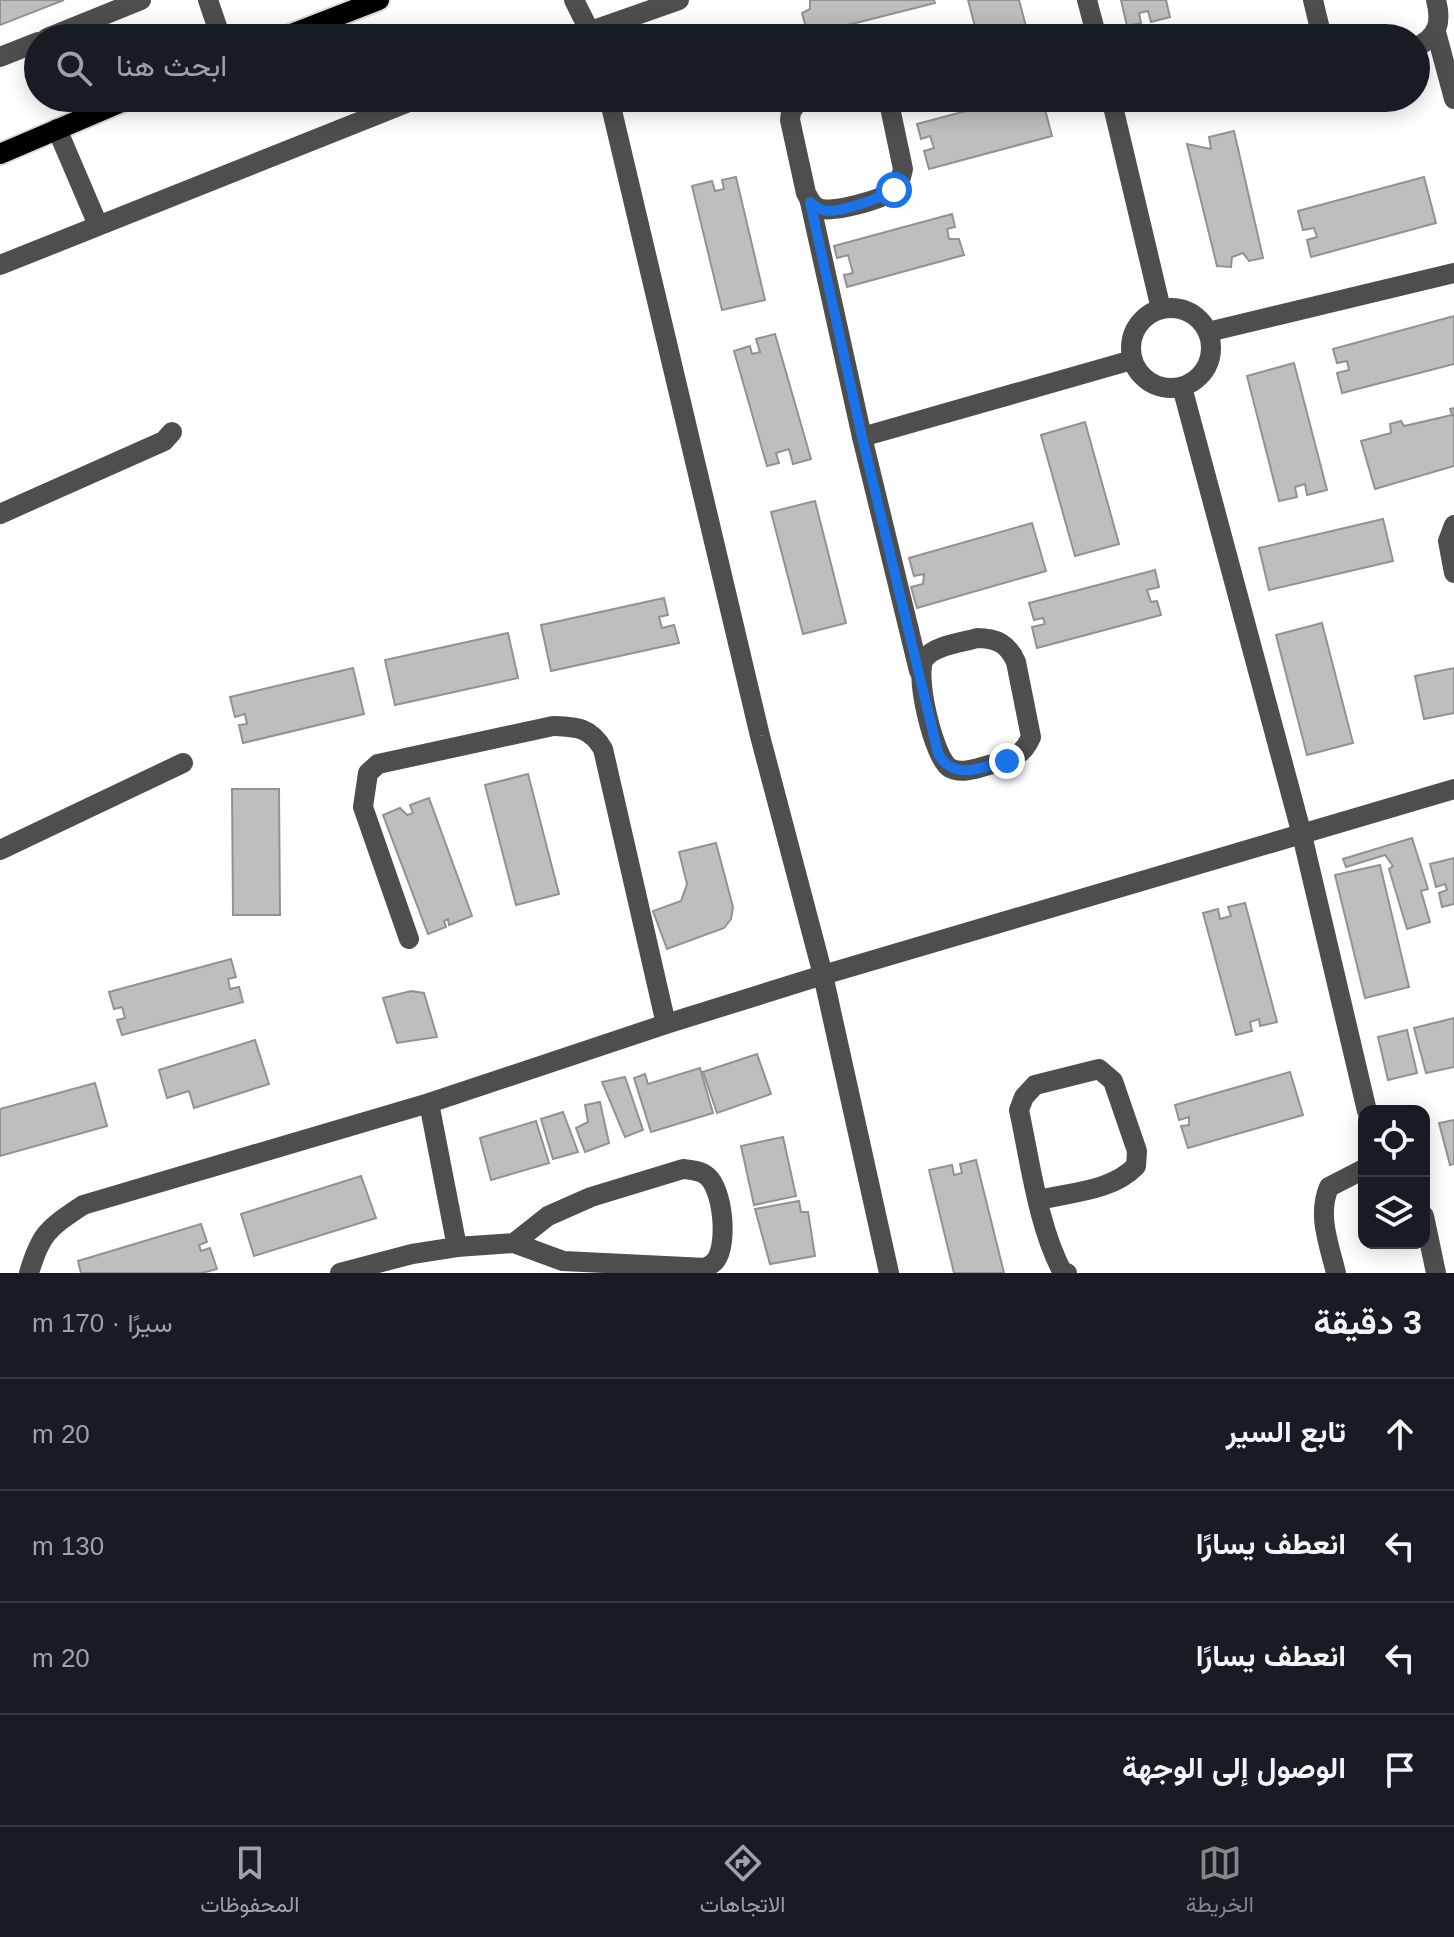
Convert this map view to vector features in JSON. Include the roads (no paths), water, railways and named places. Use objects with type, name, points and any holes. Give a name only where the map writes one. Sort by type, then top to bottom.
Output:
[{"type":"main road","points":[[317,24],[379,0]]},
{"type":"main road","points":[[0,154],[98,112]]},
{"type":"street","points":[[82,24],[141,0]]},
{"type":"street","points":[[208,0],[216,24]]},
{"type":"street","points":[[574,0],[587,24]]},
{"type":"street","points":[[618,24],[679,0]]},
{"type":"street","points":[[1087,0],[1093,24]]},
{"type":"street","points":[[1313,0],[1319,24]]},
{"type":"street","points":[[1430,39],[1440,21],[1436,0]]},
{"type":"street","points":[[1436,32],[1454,99]]},
{"type":"street","points":[[0,57],[24,48]]},
{"type":"street","points":[[0,265],[384,112]]},
{"type":"street","points":[[612,112],[760,736],[823,975],[889,1273]]},
{"type":"street","points":[[791,112],[790,120],[806,193],[938,753],[946,766],[966,771],[1007,761],[1027,748],[1031,737],[1030,725],[1016,662],[1002,642],[977,638],[934,651],[926,656],[919,671]]},
{"type":"street","points":[[810,202],[828,211],[884,196],[894,190],[901,181],[903,169],[891,112]]},
{"type":"street","points":[[1114,112],[1161,309]]},
{"type":"street","points":[[57,129],[98,225]]},
{"type":"street","points":[[1208,332],[1454,273]]},
{"type":"street","points":[[1175,308],[1189,312],[1208,332],[1210,359],[1204,372],[1182,387],[1169,388],[1146,380],[1132,360],[1133,334],[1139,323],[1161,309],[1175,308]]},
{"type":"street","points":[[862,437],[1132,360]]},
{"type":"street","points":[[1182,387],[1302,835],[1366,1105]]},
{"type":"street","points":[[0,514],[164,441],[172,432]]},
{"type":"street","points":[[1454,525],[1448,541],[1454,573]]},
{"type":"street","points":[[409,939],[363,807],[368,773],[378,764],[553,726],[577,727],[594,735],[603,749],[666,1024]]},
{"type":"street","points":[[0,850],[183,763]]},
{"type":"street","points":[[29,1273],[35,1253],[50,1227],[83,1205],[429,1103],[823,975],[1454,789]]},
{"type":"street","points":[[1039,1200],[1113,1184],[1136,1166],[1137,1151],[1113,1081],[1099,1069],[1035,1085],[1024,1097],[1019,1110],[1039,1200],[1054,1256],[1063,1273],[1067,1273]]},
{"type":"street","points":[[429,1103],[457,1247]]},
{"type":"street","points":[[340,1273],[412,1264],[457,1247],[514,1243],[563,1261],[706,1268],[716,1260],[724,1228],[716,1191],[708,1177],[697,1170],[683,1169],[591,1197],[548,1216],[514,1243]]},
{"type":"street","points":[[1336,1273],[1323,1218],[1324,1198],[1329,1187],[1358,1172]]},
{"type":"street","points":[[1430,1244],[1436,1273]]}]
